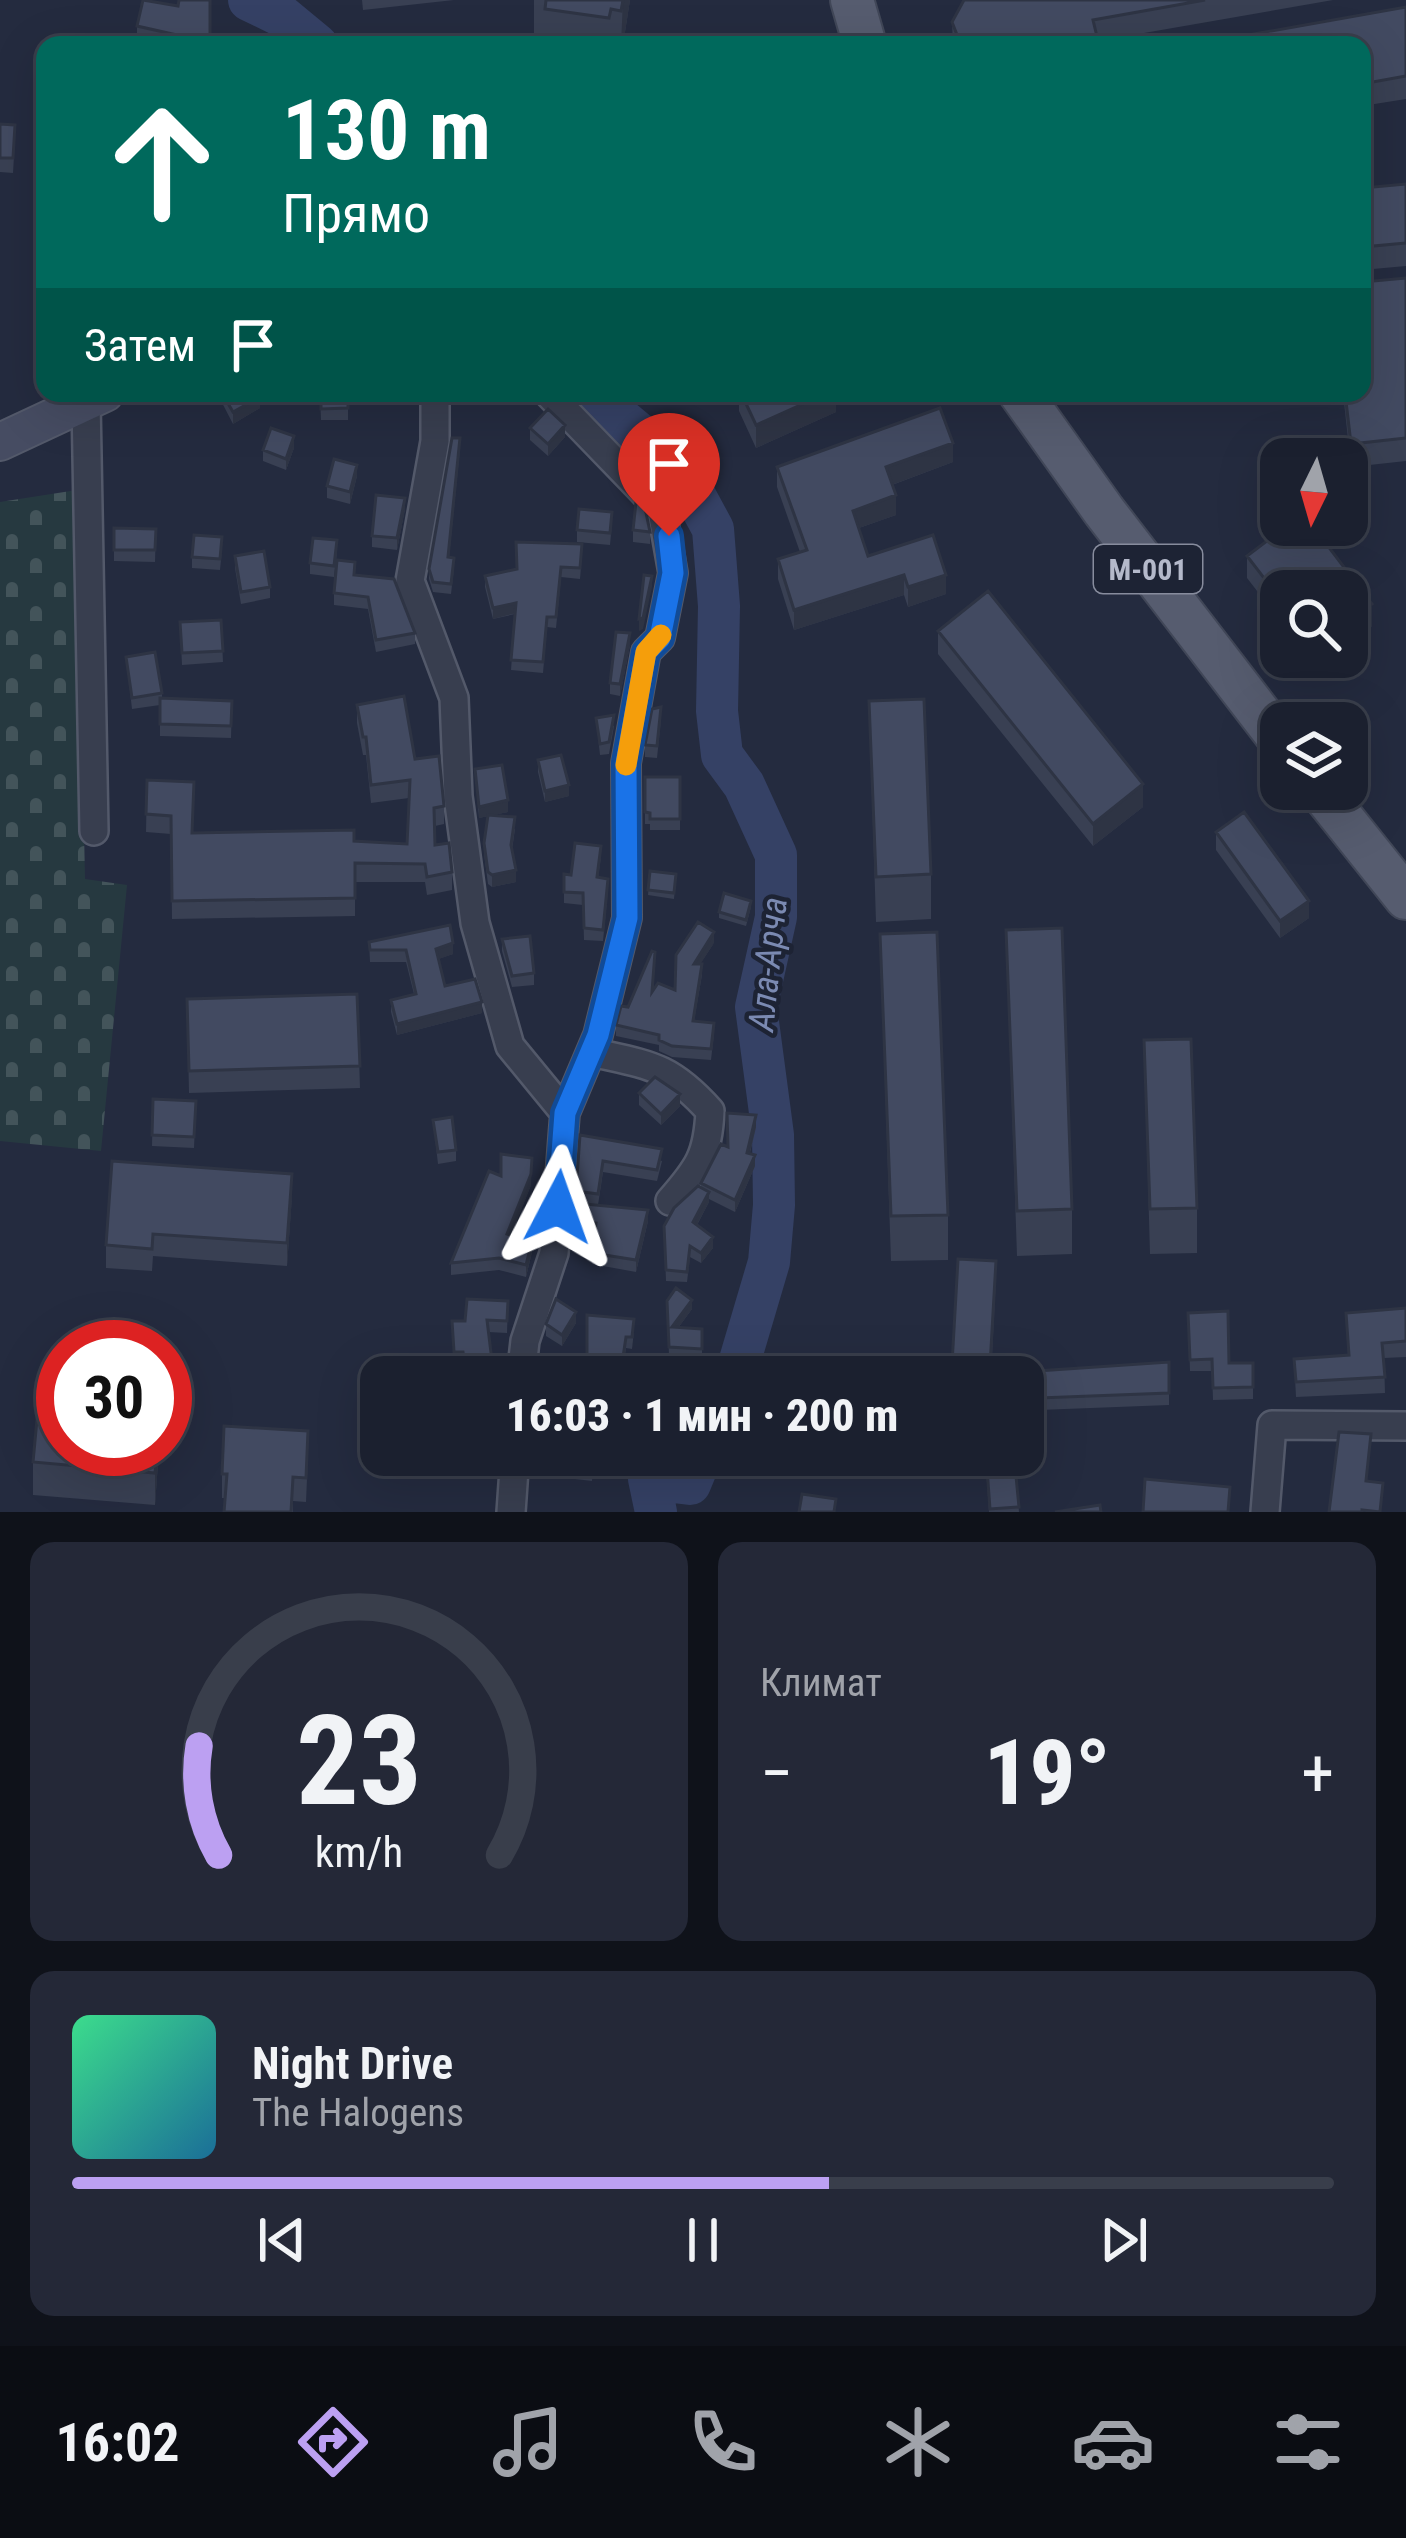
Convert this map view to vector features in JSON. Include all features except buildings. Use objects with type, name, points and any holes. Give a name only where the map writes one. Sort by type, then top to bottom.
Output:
[{"type":"main road","points":[[855,32],[891,0]]},
{"type":"main road","points":[[0,442],[84,402]]},
{"type":"main road","name":"М-001","points":[[1026,402],[1104,512],[1260,714]]},
{"type":"main road","points":[[1336,810],[1406,898]]},
{"type":"street","points":[[94,831],[95,402]]},
{"type":"street","points":[[435,402],[435,441],[410,581],[454,698],[458,796],[475,923],[510,1046],[565,1113]]},
{"type":"street","points":[[523,1356],[554,1253],[565,1113],[591,1052],[627,918],[626,763],[646,652],[660,638],[673,573],[662,511],[557,402]]},
{"type":"street","points":[[591,1052],[660,1068],[684,1083],[710,1111],[709,1141],[700,1166],[670,1201]]},
{"type":"street","points":[[1265,1512],[1272,1425],[1406,1426]]},
{"type":"street","points":[[511,1512],[513,1476]]},
{"type":"green space","points":[[77,490],[85,879],[127,885],[101,1151],[0,1141],[0,502]]},
{"type":"waterway","name":"Ала-Арча","points":[[249,0],[282,16],[306,36]]},
{"type":"waterway","name":"Ала-Арча","points":[[601,402],[680,468],[713,529],[722,755],[744,785],[776,855],[776,917],[756,1007],[773,1135],[774,1205],[769,1262],[741,1356]]},
{"type":"waterway","name":"Ала-Арча","points":[[656,1512],[649,1479],[690,1484],[693,1476]]},
{"type":"slow traffic","points":[[626,765],[646,652],[661,635]]},
{"type":"route","points":[[558,1207],[565,1113],[598,1035],[627,918],[626,763],[646,652],[660,638],[673,573],[669,536]]}]
